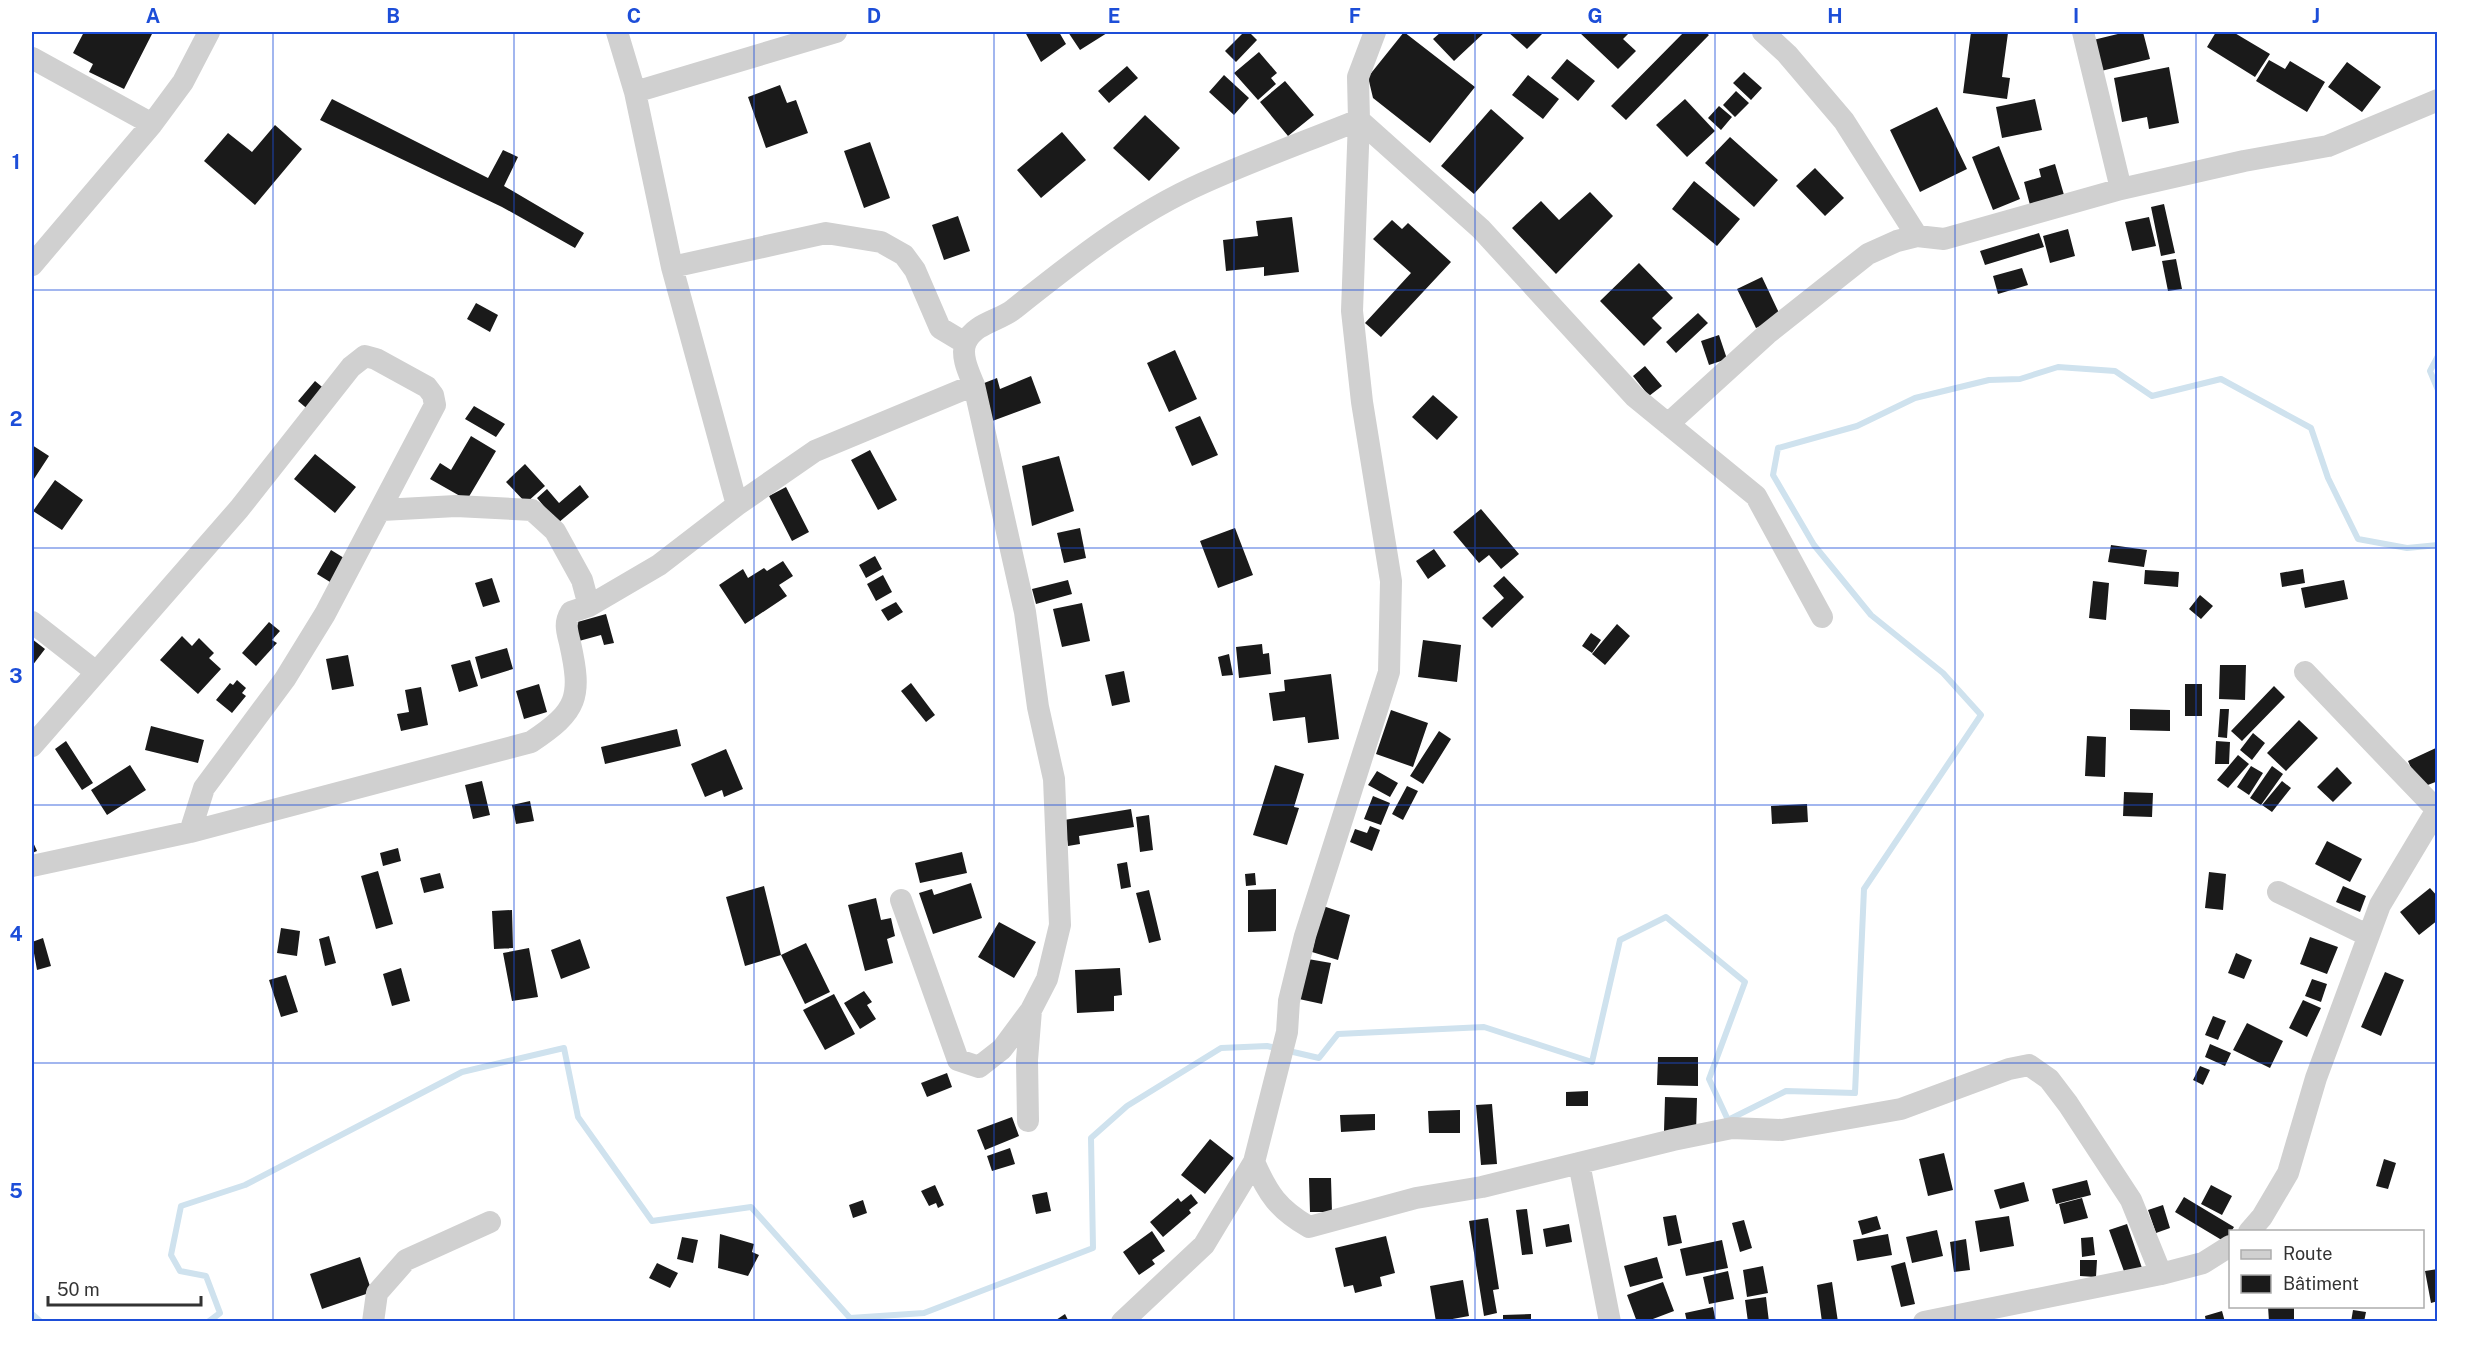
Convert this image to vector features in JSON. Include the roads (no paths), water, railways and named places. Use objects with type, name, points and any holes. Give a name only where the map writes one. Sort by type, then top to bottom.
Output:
[{"type":"street","points":[[32,265],[152,124],[183,82],[209,32]]},
{"type":"street","points":[[617,32],[635,92],[672,267],[737,505]]},
{"type":"street","points":[[635,92],[836,32]]},
{"type":"street","points":[[1122,1322],[1204,1245],[1254,1162],[1287,1032],[1289,1001],[1305,936],[1389,672],[1391,581],[1362,402],[1352,310],[1359,120],[1358,77],[1375,32]]},
{"type":"street","points":[[1763,32],[1787,54],[1844,121],[1917,236]]},
{"type":"street","points":[[2083,32],[2121,189]]},
{"type":"street","points":[[32,58],[152,124]]},
{"type":"street","points":[[1668,424],[1767,334],[1868,254],[1897,241],[1917,236],[1944,239],[2121,189],[2244,161],[2328,146],[2438,100]]},
{"type":"street","points":[[901,900],[958,1060],[979,1067],[1002,1049],[1031,1010],[1047,979],[1060,925],[1054,779],[1038,707],[1024,612],[974,385],[965,363],[965,343],[975,330],[1011,311],[1055,275],[1146,213],[1202,183],[1359,120]]},
{"type":"street","points":[[1359,120],[1481,229],[1635,397],[1756,496],[1822,617]]},
{"type":"street","points":[[672,267],[826,233],[881,242],[904,255],[915,270],[940,328],[965,343]]},
{"type":"street","points":[[32,746],[239,509],[351,367],[365,356],[376,359],[427,387],[433,395],[435,405],[382,510],[325,614],[285,679],[204,788],[190,832]]},
{"type":"street","points":[[32,866],[190,832],[531,742],[556,726],[575,698],[578,682],[566,624],[571,612],[589,606],[659,565],[737,505],[815,451],[974,385]]},
{"type":"street","points":[[382,510],[468,507],[532,510],[555,531],[582,580],[589,606]]},
{"type":"street","points":[[32,622],[96,672]]},
{"type":"street","points":[[2251,1230],[2262,1217],[2288,1173],[2316,1078],[2380,905],[2437,809],[2306,672]]},
{"type":"street","points":[[2278,892],[2367,935]]},
{"type":"street","points":[[1028,1121],[1027,1060],[1031,1010]]},
{"type":"street","points":[[1254,1162],[1267,1192],[1287,1215],[1309,1227],[1416,1198],[1482,1187],[1732,1128],[1782,1130],[1901,1109],[2009,1069],[2029,1065],[2049,1079],[2068,1104],[2131,1200],[2162,1274]]},
{"type":"street","points":[[1579,1163],[1610,1322]]},
{"type":"street","points":[[373,1322],[377,1293],[406,1260],[490,1222]]},
{"type":"street","points":[[1924,1322],[2162,1274],[2203,1263],[2229,1247]]},
{"type":"waterway","points":[[2438,356],[2430,371],[2438,390]]},
{"type":"waterway","points":[[208,1322],[220,1313],[206,1276],[180,1271],[171,1255],[181,1206],[245,1185],[462,1072],[564,1048],[578,1117],[652,1221],[751,1207],[850,1318],[924,1313],[1093,1248],[1091,1138],[1127,1106],[1221,1048],[1267,1046],[1319,1058],[1338,1034],[1484,1027],[1592,1062],[1620,940],[1666,917],[1745,982],[1709,1079],[1728,1120],[1786,1091],[1855,1093],[1864,889],[1981,715],[1943,673],[1871,615],[1814,545],[1773,475],[1778,448],[1857,426],[1915,398],[1989,380],[2020,379],[2058,367],[2115,371],[2152,396],[2221,379],[2311,428],[2328,478],[2358,539],[2407,548],[2438,545]]},
{"type":"waterway","points":[[32,1314],[41,1322]]}]
